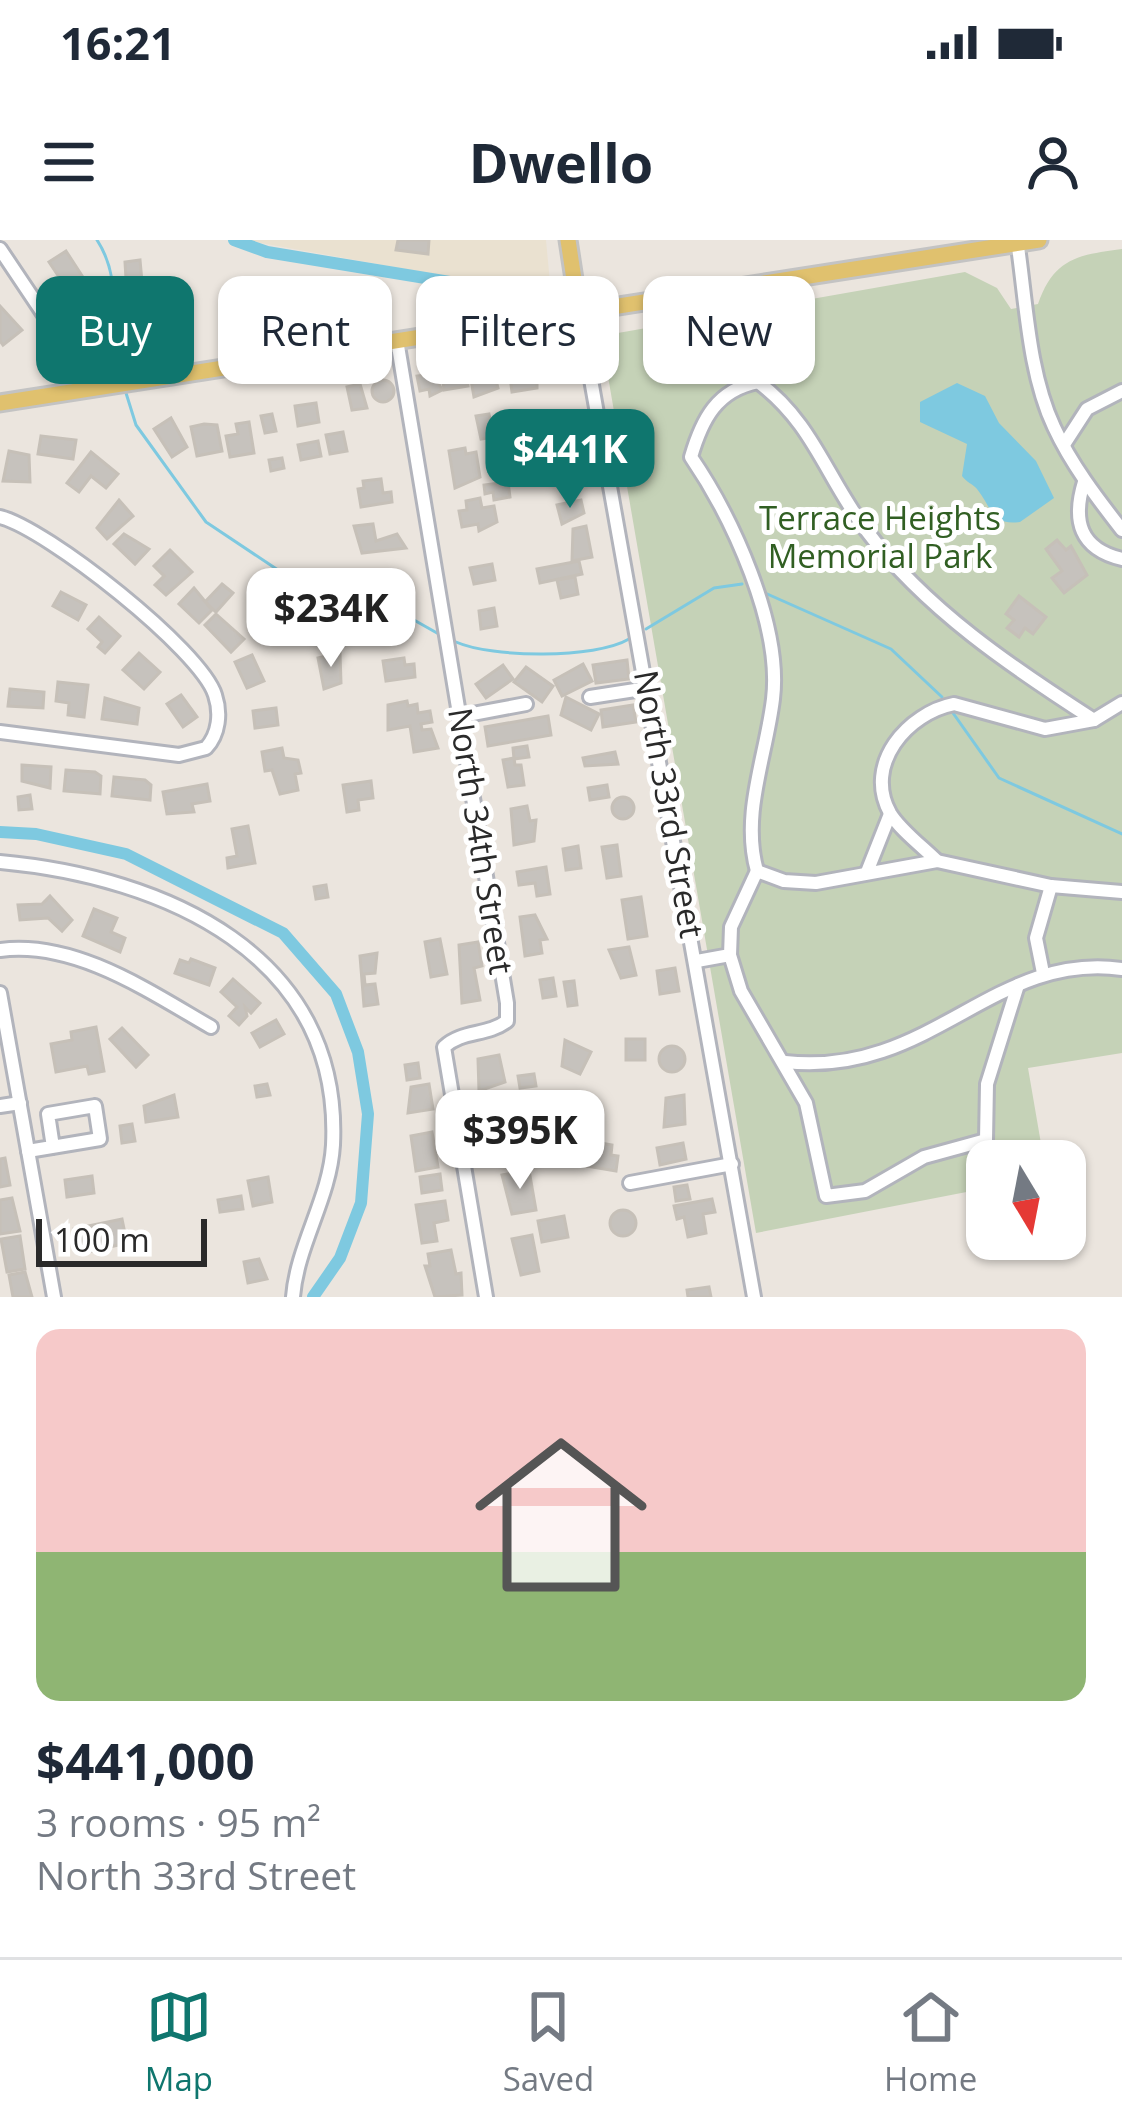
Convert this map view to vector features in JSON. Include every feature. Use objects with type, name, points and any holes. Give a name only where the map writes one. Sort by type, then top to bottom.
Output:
[{"type":"main road","points":[[568,240],[574,276]]},
{"type":"main road","points":[[619,306],[1039,240]]},
{"type":"main road","points":[[0,403],[416,337]]},
{"type":"street","points":[[1017,242],[1039,374],[1054,427],[1084,482],[1122,530]]},
{"type":"street","points":[[0,249],[93,388]]},
{"type":"street","name":"North 34th Street","points":[[398,340],[507,1003],[507,1021],[495,1030],[456,1036],[444,1047],[486,1297]]},
{"type":"street","points":[[1018,985],[987,1084],[986,1140],[924,1157],[865,1191],[826,1196],[806,1103],[741,992],[730,956],[731,927],[757,872],[748,838],[776,665],[743,554],[716,495],[691,457],[702,422],[732,387],[758,382],[792,407],[866,531],[911,578],[1002,661],[1094,720]]},
{"type":"street","name":"North 33rd Street","points":[[592,384],[754,1297]]},
{"type":"street","points":[[1065,443],[1087,409],[1122,391]]},
{"type":"street","points":[[1084,482],[1078,501],[1083,538],[1094,550],[1122,559]]},
{"type":"street","points":[[0,517],[60,545],[170,640],[214,692],[218,723],[206,748],[179,754],[0,732]]},
{"type":"street","points":[[590,697],[648,688]]},
{"type":"street","points":[[462,716],[526,704]]},
{"type":"street","points":[[938,862],[890,814],[883,784],[886,757],[908,726],[932,710],[967,704],[1045,729],[1094,720],[1122,704]]},
{"type":"street","points":[[867,872],[890,814]]},
{"type":"street","points":[[0,862],[56,868],[133,889],[236,940],[281,977],[297,1000],[323,1053],[334,1120],[326,1186],[293,1297]]},
{"type":"street","points":[[757,872],[816,884],[938,862],[1051,886],[1122,892]]},
{"type":"street","points":[[1043,973],[1036,938],[1051,886]]},
{"type":"street","points":[[0,950],[60,955],[125,978],[211,1027]]},
{"type":"street","points":[[698,961],[730,956]]},
{"type":"street","points":[[785,1062],[834,1065],[880,1055],[1043,973],[1097,965],[1122,969]]},
{"type":"street","points":[[0,993],[54,1297]]},
{"type":"street","points":[[0,1106],[20,1103]]},
{"type":"street","points":[[28,1151],[53,1147],[100,1138],[95,1106],[48,1114],[53,1147]]},
{"type":"street","points":[[630,1184],[732,1164]]},
{"type":"shaded area","points":[[244,240],[546,240],[549,276],[445,276]]},
{"type":"green space","name":"Terrace Heights Memorial Park","points":[[1122,249],[1122,1053],[1028,1068],[1040,1140],[966,1140],[966,1192],[756,1233],[609,384],[619,384],[619,333],[643,329],[643,384],[815,384],[815,298],[965,272],[997,288],[1011,309],[1038,304],[1060,268],[1093,254]]},
{"type":"water","points":[[957,383],[985,396],[999,423],[1036,461],[1054,498],[1020,522],[997,518],[962,476],[967,444],[920,422],[920,402]]},
{"type":"building","points":[[398,240],[429,240],[428,254],[396,250]]},
{"type":"building","points":[[66,251],[82,276],[58,276],[49,262]]},
{"type":"building","points":[[140,260],[141,276],[126,276],[125,262]]},
{"type":"building","points":[[0,306],[22,330],[3,345],[0,341]]},
{"type":"building","points":[[360,384],[367,408],[352,410],[347,387]]},
{"type":"building","points":[[375,384],[391,384],[391,399],[375,399]]},
{"type":"building","points":[[419,384],[439,384],[442,390],[430,396],[429,389],[420,391]]},
{"type":"building","points":[[443,384],[468,384],[468,386],[444,390]]},
{"type":"building","points":[[472,384],[497,384],[498,388],[474,397]]},
{"type":"building","points":[[511,384],[537,384],[537,388],[512,392]]},
{"type":"building","points":[[316,403],[319,422],[298,426],[295,406]]},
{"type":"building","points":[[272,414],[276,431],[265,433],[261,416]]},
{"type":"building","points":[[489,414],[494,437],[481,439],[476,416]]},
{"type":"building","points":[[171,418],[187,447],[172,457],[154,429]]},
{"type":"building","points":[[249,422],[254,453],[230,457],[226,436],[238,434],[236,424]]},
{"type":"building","points":[[217,425],[222,451],[197,456],[191,427]]},
{"type":"building","points":[[343,432],[347,451],[330,454],[326,435]]},
{"type":"building","points":[[540,433],[543,450],[516,456],[513,439]]},
{"type":"building","points":[[41,436],[76,440],[73,459],[38,454]]},
{"type":"building","points":[[318,441],[321,456],[301,460],[298,445]]},
{"type":"building","points":[[571,444],[575,469],[553,473],[549,448]]},
{"type":"building","points":[[465,448],[466,454],[476,452],[480,477],[455,488],[449,451]]},
{"type":"building","points":[[9,451],[29,455],[30,482],[3,481]]},
{"type":"building","points":[[91,452],[118,474],[106,488],[91,476],[79,492],[67,483]]},
{"type":"building","points":[[282,458],[284,468],[271,471],[269,460]]},
{"type":"building","points":[[381,479],[383,493],[391,492],[392,502],[361,507],[358,489],[364,488],[363,481]]},
{"type":"building","points":[[508,482],[510,497],[494,500],[493,492],[485,494],[484,485]]},
{"type":"building","points":[[480,498],[482,508],[494,506],[497,522],[479,531],[478,524],[462,527],[459,511],[467,510],[466,501]]},
{"type":"building","points":[[119,500],[133,516],[107,539],[97,528]]},
{"type":"building","points":[[581,500],[584,513],[562,524],[557,505]]},
{"type":"building","points":[[373,524],[376,541],[397,534],[406,548],[362,553],[354,526]]},
{"type":"building","points":[[586,526],[592,557],[572,561],[573,529]]},
{"type":"building","points":[[124,534],[149,549],[135,564],[114,544]]},
{"type":"building","points":[[1057,540],[1066,550],[1071,546],[1087,575],[1064,593],[1052,578],[1062,571],[1046,549]]},
{"type":"building","points":[[170,550],[192,572],[166,595],[155,585],[164,576],[154,566]]},
{"type":"building","points":[[579,561],[582,574],[540,583],[537,569]]},
{"type":"building","points":[[492,564],[495,580],[474,584],[470,568]]},
{"type":"building","points":[[575,577],[578,594],[561,598],[557,580]]},
{"type":"building","points":[[222,584],[233,593],[216,612],[205,602]]},
{"type":"building","points":[[194,588],[212,610],[199,623],[179,604]]},
{"type":"building","points":[[61,592],[86,605],[78,620],[53,606]]},
{"type":"building","points":[[1019,596],[1046,617],[1033,634],[1025,628],[1019,637],[1007,628],[1014,620],[1006,614]]},
{"type":"building","points":[[309,601],[325,623],[321,627],[326,634],[319,640],[297,610]]},
{"type":"building","points":[[494,608],[497,626],[481,629],[479,611]]},
{"type":"building","points":[[363,610],[402,625],[396,640],[357,625]]},
{"type":"building","points":[[216,614],[244,639],[231,652],[205,625]]},
{"type":"building","points":[[99,617],[120,636],[105,653],[98,647],[102,642],[88,629]]},
{"type":"building","points":[[139,653],[160,672],[144,689],[123,670]]},
{"type":"building","points":[[340,653],[341,683],[324,689],[318,658]]},
{"type":"building","points":[[252,655],[264,681],[247,688],[235,662]]},
{"type":"building","points":[[404,658],[405,665],[414,664],[415,677],[386,681],[383,661]]},
{"type":"building","points":[[627,660],[629,679],[596,683],[593,665]]},
{"type":"building","points":[[583,664],[592,681],[562,696],[554,680]]},
{"type":"building","points":[[503,665],[513,679],[486,698],[476,684]]},
{"type":"building","points":[[526,667],[553,686],[542,702],[514,682]]},
{"type":"building","points":[[58,682],[88,685],[84,717],[68,715],[69,703],[56,701]]},
{"type":"building","points":[[10,689],[44,692],[43,708],[8,706]]},
{"type":"building","points":[[181,695],[197,717],[183,727],[167,704]]},
{"type":"building","points":[[566,697],[599,714],[591,730],[561,715]]},
{"type":"building","points":[[105,698],[139,708],[137,724],[102,719]]},
{"type":"building","points":[[407,701],[408,706],[417,704],[418,713],[430,711],[432,722],[421,724],[422,730],[431,729],[438,748],[414,752],[410,726],[388,730],[388,705]]},
{"type":"building","points":[[633,705],[636,722],[603,727],[601,710]]},
{"type":"building","points":[[276,708],[278,725],[255,728],[253,711]]},
{"type":"building","points":[[548,716],[551,735],[488,746],[485,727]]},
{"type":"building","points":[[527,746],[529,757],[514,759],[513,748]]},
{"type":"building","points":[[282,748],[284,758],[298,760],[301,773],[295,774],[298,790],[280,794],[272,770],[265,771],[262,752]]},
{"type":"building","points":[[615,752],[618,764],[585,766],[583,758]]},
{"type":"building","points":[[514,758],[515,765],[521,765],[524,785],[508,787],[503,760]]},
{"type":"building","points":[[22,765],[51,767],[50,788],[22,781]]},
{"type":"building","points":[[66,770],[101,776],[100,794],[64,791]]},
{"type":"building","points":[[114,777],[145,780],[151,785],[150,800],[112,796]]},
{"type":"building","points":[[371,781],[373,798],[358,800],[359,810],[347,812],[343,785]]},
{"type":"building","points":[[207,784],[210,801],[192,804],[194,812],[167,814],[163,792]]},
{"type":"building","points":[[607,785],[609,797],[590,800],[588,788]]},
{"type":"building","points":[[30,795],[32,809],[19,810],[18,797]]},
{"type":"building","points":[[623,797],[634,808],[623,819],[612,808]]},
{"type":"building","points":[[527,806],[530,821],[536,820],[534,841],[514,845],[511,809]]},
{"type":"building","points":[[248,826],[255,863],[228,868],[227,858],[237,856],[232,829]]},
{"type":"building","points":[[617,845],[621,876],[607,878],[602,847]]},
{"type":"building","points":[[578,846],[581,868],[566,870],[563,849]]},
{"type":"building","points":[[546,867],[550,894],[537,896],[535,883],[519,885],[517,872]]},
{"type":"building","points":[[326,885],[328,897],[316,899],[314,887]]},
{"type":"building","points":[[50,896],[72,920],[62,931],[48,918],[20,920],[18,905],[42,904]]},
{"type":"building","points":[[641,897],[647,936],[628,939],[622,900]]},
{"type":"building","points":[[94,909],[117,918],[111,932],[125,938],[120,952],[83,936]]},
{"type":"building","points":[[535,915],[547,939],[540,940],[542,953],[525,956],[520,917]]},
{"type":"building","points":[[440,939],[447,974],[431,977],[425,942]]},
{"type":"building","points":[[478,942],[482,966],[474,968],[480,1000],[462,1003],[459,945]]},
{"type":"building","points":[[629,947],[636,975],[621,978],[609,950]]},
{"type":"building","points":[[377,953],[375,973],[364,974],[365,985],[375,984],[378,1004],[364,1006],[360,956]]},
{"type":"building","points":[[191,959],[215,968],[209,985],[175,973],[180,960],[189,963]]},
{"type":"building","points":[[675,968],[679,991],[660,994],[657,971]]},
{"type":"building","points":[[553,978],[556,996],[543,998],[540,980]]},
{"type":"building","points":[[233,979],[260,1003],[251,1013],[245,1007],[247,1016],[239,1025],[229,1016],[237,1007],[221,992]]},
{"type":"building","points":[[574,981],[577,1005],[568,1006],[564,982]]},
{"type":"building","points":[[276,1020],[284,1034],[260,1047],[252,1033]]},
{"type":"building","points":[[96,1027],[104,1071],[89,1074],[87,1066],[56,1072],[51,1044],[72,1040],[71,1032]]},
{"type":"building","points":[[122,1028],[148,1055],[136,1067],[110,1039]]},
{"type":"building","points":[[626,1039],[645,1039],[645,1060],[626,1060]]},
{"type":"building","points":[[565,1040],[591,1052],[580,1074],[562,1066]]},
{"type":"building","points":[[672,1046],[685,1059],[672,1072],[659,1059]]},
{"type":"building","points":[[499,1055],[505,1082],[479,1091],[478,1059]]},
{"type":"building","points":[[418,1063],[420,1078],[407,1080],[405,1065]]},
{"type":"building","points":[[534,1074],[536,1086],[520,1088],[518,1076]]},
{"type":"building","points":[[267,1084],[270,1095],[257,1097],[255,1086]]},
{"type":"building","points":[[429,1084],[433,1109],[408,1113],[411,1087]]},
{"type":"building","points":[[174,1095],[178,1117],[146,1122],[144,1106]]},
{"type":"building","points":[[684,1095],[685,1124],[664,1127],[666,1098]]},
{"type":"building","points":[[501,1098],[505,1121],[491,1124],[487,1100]]},
{"type":"building","points":[[560,1110],[577,1112],[575,1127],[558,1125]]},
{"type":"building","points":[[132,1124],[135,1141],[122,1143],[120,1126]]},
{"type":"building","points":[[432,1132],[438,1167],[416,1171],[411,1136]]},
{"type":"building","points":[[583,1140],[612,1145],[611,1155],[618,1156],[616,1171],[586,1166]]},
{"type":"building","points":[[683,1143],[686,1159],[660,1165],[657,1148]]},
{"type":"building","points":[[5,1158],[10,1185],[0,1187],[0,1159]]},
{"type":"building","points":[[529,1170],[536,1210],[512,1214],[502,1175]]},
{"type":"building","points":[[440,1174],[442,1190],[422,1193],[420,1177]]},
{"type":"building","points":[[92,1176],[94,1193],[67,1197],[65,1180]]},
{"type":"building","points":[[268,1177],[272,1202],[253,1206],[248,1181]]},
{"type":"building","points":[[687,1185],[690,1199],[676,1201],[674,1187]]},
{"type":"building","points":[[241,1196],[243,1209],[220,1212],[218,1200]]},
{"type":"building","points":[[12,1198],[20,1231],[0,1234],[0,1200]]},
{"type":"building","points":[[712,1199],[715,1212],[703,1214],[706,1233],[688,1237],[684,1217],[677,1219],[674,1206]]},
{"type":"building","points":[[445,1201],[448,1220],[434,1223],[437,1241],[422,1243],[416,1205]]},
{"type":"building","points":[[623,1210],[636,1223],[623,1236],[610,1223]]},
{"type":"building","points":[[564,1216],[568,1237],[542,1242],[538,1221]]},
{"type":"building","points":[[122,1219],[127,1243],[79,1254],[74,1229]]},
{"type":"building","points":[[532,1235],[539,1271],[521,1275],[512,1239]]},
{"type":"building","points":[[20,1236],[25,1269],[7,1272],[1,1239]]},
{"type":"building","points":[[451,1250],[456,1274],[461,1273],[462,1295],[435,1297],[425,1266],[430,1266],[428,1254]]},
{"type":"building","points":[[259,1259],[267,1279],[248,1283],[244,1262]]},
{"type":"building","points":[[25,1272],[32,1297],[13,1297],[9,1275]]},
{"type":"building","points":[[709,1287],[711,1297],[688,1297],[687,1290]]},
{"type":"waterway","points":[[97,240],[111,276]]},
{"type":"waterway","points":[[234,240],[267,252],[416,276]]},
{"type":"waterway","points":[[126,393],[136,425],[206,522],[284,574],[352,585],[437,633]]},
{"type":"waterway","points":[[646,629],[714,588],[742,584]]},
{"type":"waterway","points":[[765,593],[891,649],[942,697]]},
{"type":"waterway","points":[[456,642],[493,651],[543,654],[593,650],[629,639]]},
{"type":"waterway","points":[[953,713],[999,778],[1122,834]]},
{"type":"waterway","points":[[0,832],[36,834],[126,854],[283,933],[336,994],[358,1052],[368,1114],[361,1203],[340,1258],[313,1297]]}]
